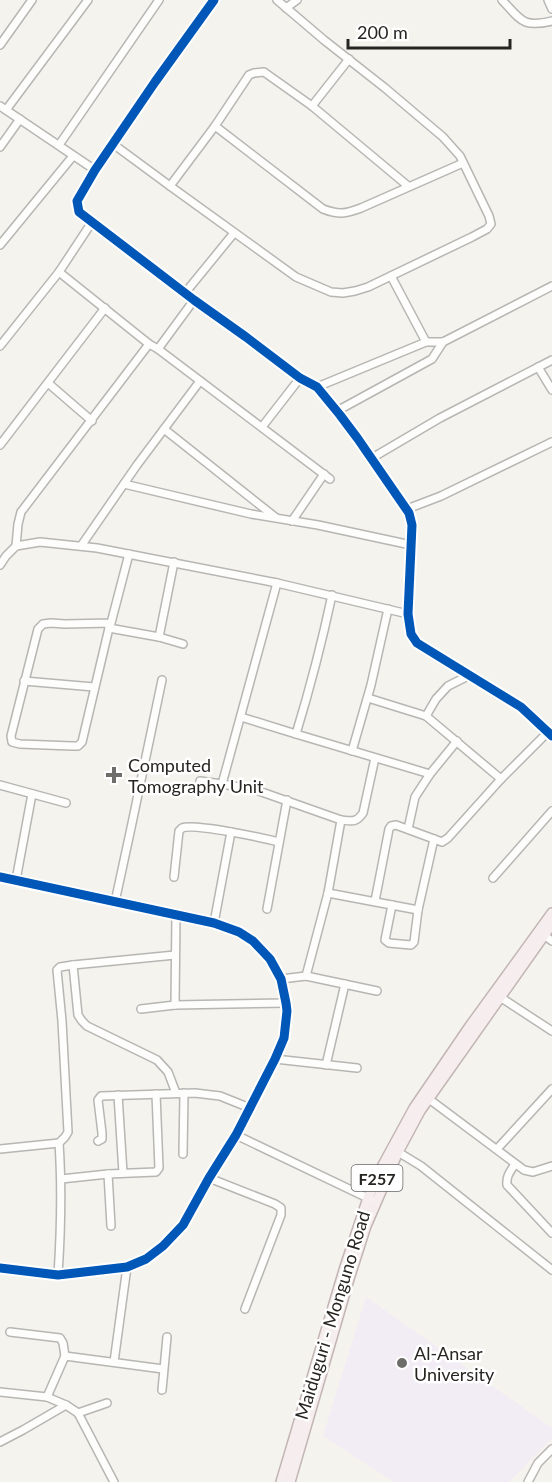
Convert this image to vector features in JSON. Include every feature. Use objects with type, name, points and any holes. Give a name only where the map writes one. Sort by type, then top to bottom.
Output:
[{"type":"main road","name":"Maiduguri - Monguno Road","points":[[281,1482],[344,1270],[372,1200],[383,1165],[414,1108],[552,913]]},
{"type":"main road","name":"Maiduguri - Monguno Road","points":[[290,1482],[372,1200],[410,1129],[429,1099],[500,997],[548,938],[552,924]]},
{"type":"street","points":[[0,45],[32,0]]},
{"type":"street","points":[[88,0],[3,108],[95,170]]},
{"type":"street","points":[[59,145],[159,0]]},
{"type":"street","points":[[214,0],[95,170],[77,201],[79,212],[300,378],[317,387],[372,458],[409,513],[412,525],[408,614],[411,634],[417,643],[520,707],[550,734],[501,779],[442,842],[396,825],[391,826],[388,829],[375,902]]},
{"type":"street","points":[[113,144],[296,277],[331,292],[343,293],[368,287],[487,229],[490,224],[489,216],[460,156],[443,137],[277,0]]},
{"type":"street","points":[[286,8],[297,0]]},
{"type":"street","points":[[502,0],[521,21],[529,24],[552,21]]},
{"type":"street","points":[[548,0],[552,9]]},
{"type":"street","points":[[312,106],[349,59]]},
{"type":"street","points":[[170,186],[215,126],[249,75],[264,72],[312,106],[408,186]]},
{"type":"street","points":[[0,147],[20,120]]},
{"type":"street","points":[[215,126],[323,209],[334,213],[345,214],[361,208],[463,163]]},
{"type":"street","points":[[0,244],[73,156]]},
{"type":"street","points":[[0,346],[59,272],[92,222]]},
{"type":"street","points":[[185,293],[234,233]]},
{"type":"street","points":[[59,272],[149,344],[327,476],[292,521]]},
{"type":"street","points":[[391,276],[426,342]]},
{"type":"street","points":[[317,387],[426,342],[443,342],[552,286]]},
{"type":"street","points":[[158,349],[194,300]]},
{"type":"street","points":[[0,445],[105,308]]},
{"type":"street","points":[[337,411],[432,359],[443,342]]},
{"type":"street","points":[[16,546],[21,512],[149,344]]},
{"type":"street","points":[[372,458],[440,418],[552,360]]},
{"type":"street","points":[[538,367],[552,390]]},
{"type":"street","points":[[262,427],[300,378]]},
{"type":"street","points":[[81,546],[200,381]]},
{"type":"street","points":[[48,383],[92,421]]},
{"type":"street","points":[[164,429],[276,518]]},
{"type":"street","points":[[407,509],[441,496],[552,442]]},
{"type":"street","points":[[124,484],[251,514],[411,545]]},
{"type":"street","points":[[0,565],[16,546],[40,542],[81,546],[277,583],[408,614]]},
{"type":"street","points":[[129,554],[110,625],[94,687],[82,741],[78,746],[12,742],[11,736],[38,629],[44,624],[110,625],[183,644]]},
{"type":"street","points":[[159,637],[174,562]]},
{"type":"street","points":[[222,784],[277,583]]},
{"type":"street","points":[[296,735],[332,595]]},
{"type":"street","points":[[352,751],[368,698],[388,609]]},
{"type":"street","points":[[426,716],[436,699],[448,686],[470,675]]},
{"type":"street","points":[[115,902],[162,680]]},
{"type":"street","points":[[24,681],[94,687]]},
{"type":"street","points":[[368,698],[426,716],[501,779]]},
{"type":"street","points":[[241,717],[430,774]]},
{"type":"street","points":[[408,829],[415,796],[457,741]]},
{"type":"street","points":[[200,781],[256,790],[341,820],[353,821],[359,819],[363,813],[375,758]]},
{"type":"street","points":[[0,785],[66,803]]},
{"type":"street","points":[[16,880],[32,794]]},
{"type":"street","points":[[267,909],[287,800]]},
{"type":"street","points":[[492,878],[552,811]]},
{"type":"street","points":[[306,976],[328,893],[341,820]]},
{"type":"street","points":[[174,877],[179,831],[183,828],[231,832],[279,842]]},
{"type":"street","points":[[214,923],[231,832]]},
{"type":"street","points":[[392,905],[385,940],[389,943],[411,945],[414,942],[418,910],[434,839]]},
{"type":"street","points":[[0,877],[176,914],[239,932],[253,941],[270,959],[281,979],[287,1011],[284,1038],[236,1135],[183,1225],[163,1246],[146,1259],[127,1268],[58,1275],[0,1268]]},
{"type":"street","points":[[328,893],[418,910]]},
{"type":"street","points":[[175,1005],[176,914]]},
{"type":"street","points":[[0,1149],[58,1143],[68,1132],[57,970],[60,967],[73,965],[175,955]]},
{"type":"street","points":[[73,965],[78,1015],[82,1021],[87,1026],[157,1060],[168,1072],[180,1093],[183,1154]]},
{"type":"street","points":[[281,979],[306,976],[377,991]]},
{"type":"street","points":[[326,1065],[345,984]]},
{"type":"street","points":[[500,997],[552,1030]]},
{"type":"street","points":[[141,1009],[175,1005],[286,1003]]},
{"type":"street","points":[[275,1059],[357,1068]]},
{"type":"street","points":[[497,1149],[552,1089]]},
{"type":"street","points":[[98,1141],[102,1139],[99,1097],[101,1096],[195,1093],[220,1096],[250,1108]]},
{"type":"street","points":[[61,1179],[158,1171],[156,1094]]},
{"type":"street","points":[[118,1095],[123,1173]]},
{"type":"street","points":[[429,1099],[524,1170],[533,1172],[552,1166]]},
{"type":"street","points":[[236,1135],[372,1200]]},
{"type":"street","points":[[58,1143],[61,1179],[58,1275]]},
{"type":"street","points":[[398,1152],[421,1166],[552,1270]]},
{"type":"street","points":[[515,1164],[508,1173],[507,1185],[552,1233]]},
{"type":"street","points":[[108,1174],[111,1226]]},
{"type":"street","points":[[209,1178],[281,1208],[281,1215],[245,1309]]},
{"type":"street","points":[[114,1362],[127,1268]]},
{"type":"street","points":[[10,1332],[60,1338],[63,1343],[65,1356],[47,1397]]},
{"type":"street","points":[[162,1390],[167,1337]]},
{"type":"street","points":[[65,1356],[163,1369]]},
{"type":"street","points":[[0,1392],[47,1397],[78,1413],[114,1482]]},
{"type":"street","points":[[78,1413],[107,1403]]},
{"type":"street","points":[[0,1442],[66,1405]]},
{"type":"street","points":[[528,1482],[538,1463],[552,1449]]},
{"type":"shaded area","name":"Al-Ansar University","points":[[366,1297],[552,1428],[552,1438],[509,1482],[394,1482],[323,1436]]},
{"type":"cycle path","points":[[214,0],[95,170],[77,201],[79,212],[300,378],[317,387],[358,439],[409,513],[412,525],[408,614],[411,634],[417,643],[521,707],[552,736]]},
{"type":"cycle path","points":[[0,877],[214,923],[239,932],[253,941],[270,959],[281,979],[287,1011],[284,1038],[236,1135],[183,1225],[163,1246],[146,1259],[127,1267],[58,1275],[0,1268]]},
{"type":"place","name":"Computed Tomography Unit","points":[[114,775]]},
{"type":"place","name":"Al-Ansar University","points":[[402,1363]]}]
